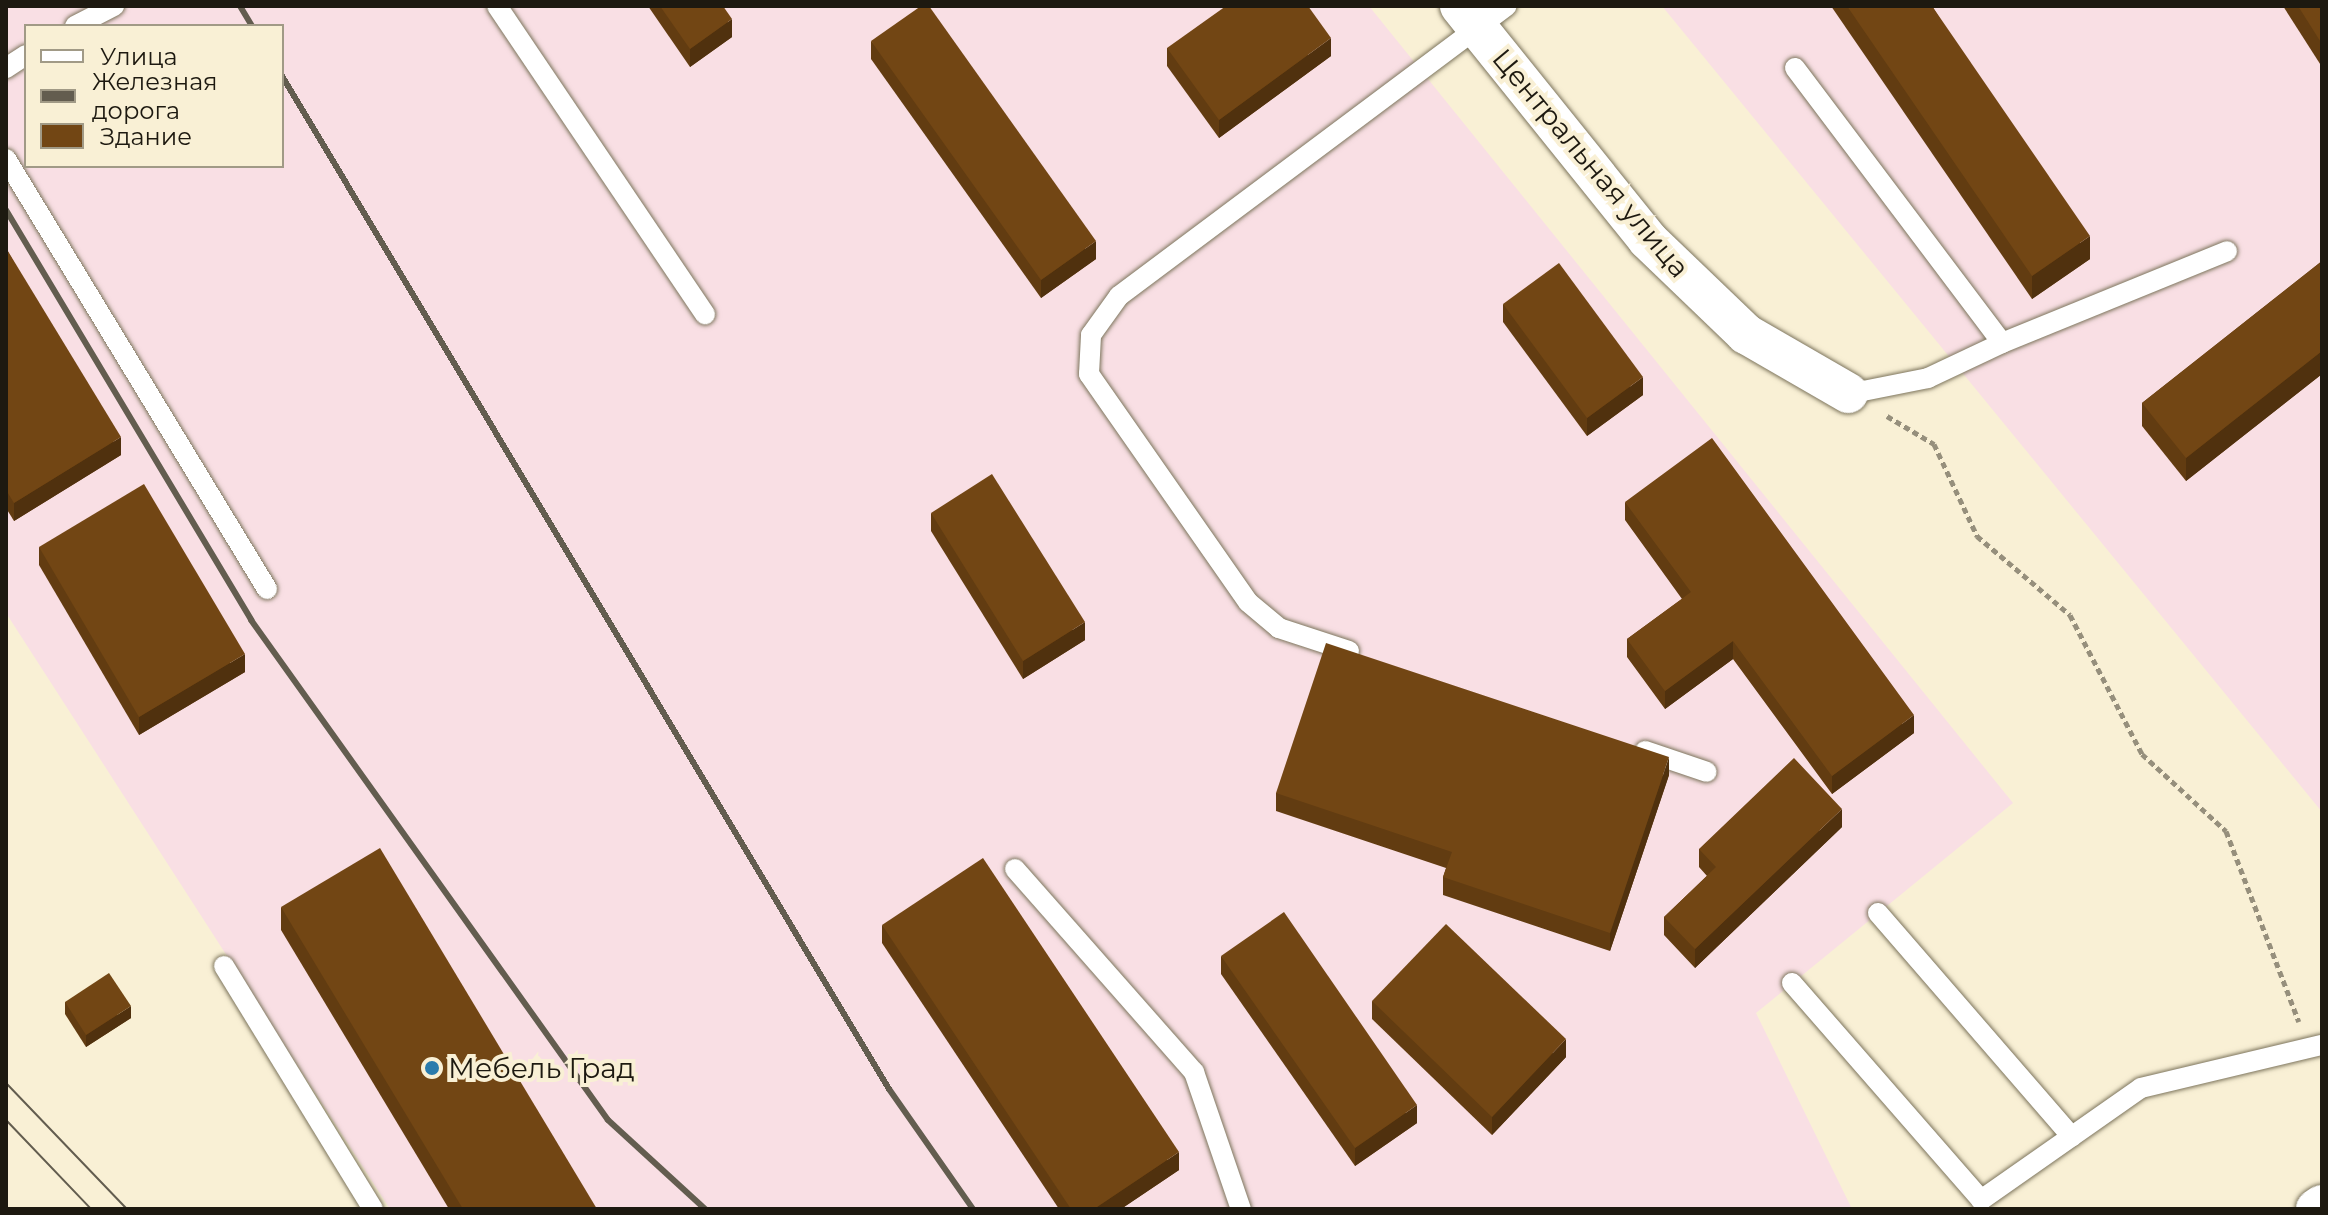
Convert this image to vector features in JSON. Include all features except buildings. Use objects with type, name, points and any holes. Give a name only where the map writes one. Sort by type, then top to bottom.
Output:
[{"type":"street","name":"Центральная улица","points":[[1482,14],[1648,240],[1746,334],[1848,393]]},
{"type":"street","points":[[2316,1209],[2322,1205]]},
{"type":"lane","points":[[79,24],[114,6]]},
{"type":"lane","points":[[497,6],[705,314]]},
{"type":"lane","points":[[1367,657],[1279,628],[1248,602],[1089,374],[1091,335],[1119,296],[1482,14]]},
{"type":"lane","points":[[6,68],[24,56]]},
{"type":"lane","points":[[1795,68],[2002,343]]},
{"type":"lane","points":[[6,159],[267,589]]},
{"type":"lane","points":[[1848,393],[1928,378],[2002,343],[2227,251]]},
{"type":"lane","points":[[1619,742],[1707,772]]},
{"type":"lane","points":[[1015,869],[1194,1072],[1241,1209]]},
{"type":"lane","points":[[1878,913],[2072,1137]]},
{"type":"lane","points":[[224,966],[373,1209]]},
{"type":"lane","points":[[1792,983],[1981,1200],[2141,1088],[2316,1046]]},
{"type":"path","points":[[1848,393],[1934,444],[1977,536],[2070,615],[2142,754],[2226,831],[2316,1046]]},
{"type":"shaded area","points":[[6,6],[1369,6],[2013,803],[1756,1013],[1852,1209],[390,1209],[6,613]]},
{"type":"shaded area","points":[[1662,6],[2322,6],[2322,812]]},
{"type":"tram line","points":[[6,1083],[127,1209]]},
{"type":"tram line","points":[[6,1120],[91,1209]]},
{"type":"railway","points":[[240,6],[251,24]]},
{"type":"railway","points":[[284,79],[889,1089],[973,1209]]},
{"type":"railway","points":[[6,210],[251,620],[608,1120],[705,1209]]},
{"type":"place","name":"Мебель Град","points":[[432,1068]]}]
